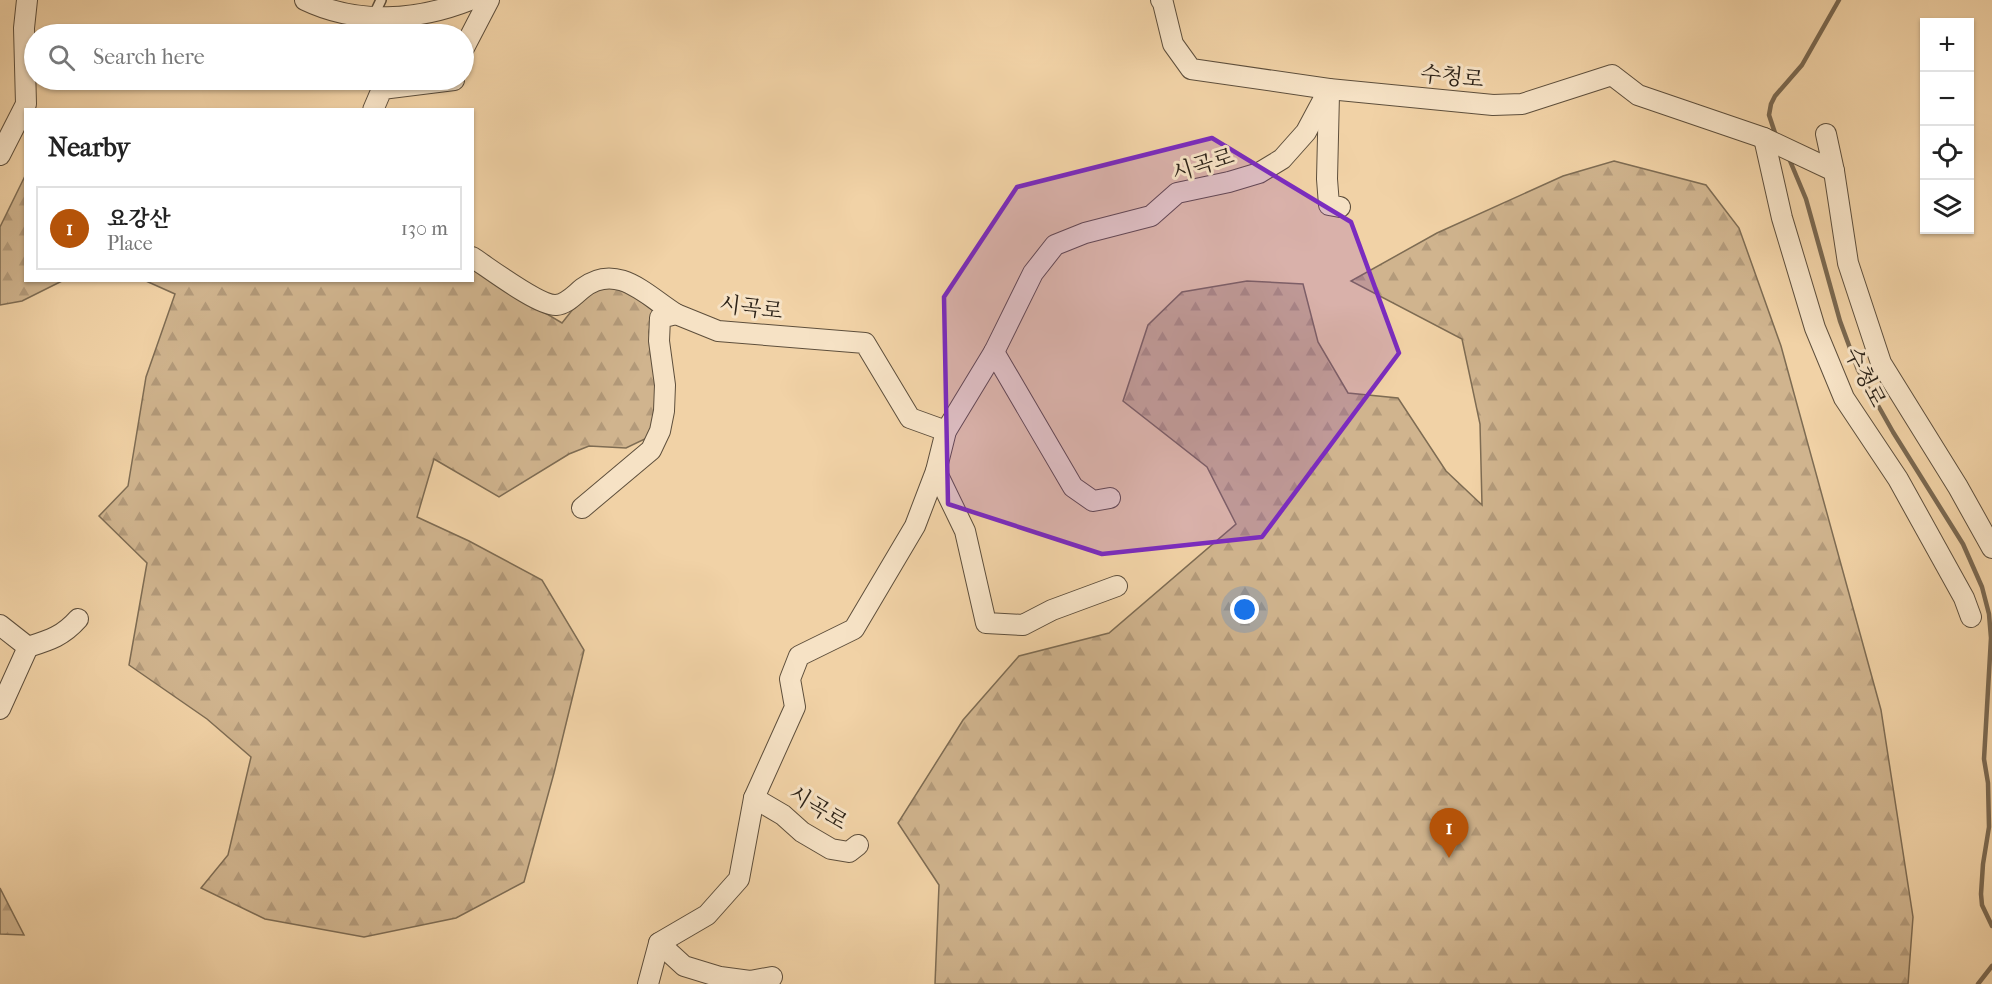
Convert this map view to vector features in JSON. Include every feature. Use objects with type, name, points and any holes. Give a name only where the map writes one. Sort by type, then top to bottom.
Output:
[{"type":"street","points":[[24,24],[27,0]]},
{"type":"street","points":[[305,0],[317,6],[351,15],[377,8],[412,16],[470,0]]},
{"type":"street","points":[[474,29],[489,0]]},
{"type":"street","name":"수청로","points":[[1162,1],[1173,44],[1191,69],[1329,88],[1508,106],[1522,104],[1612,75],[1638,95],[1767,140],[1829,168]]},
{"type":"street","points":[[1329,88],[1327,179],[1329,205],[1340,207]]},
{"type":"street","name":"시곡로","points":[[659,943],[706,915],[739,879],[754,798],[795,707],[790,679],[799,656],[854,629],[915,526],[936,471],[946,431],[994,351],[1033,273],[1055,245],[1085,233],[1151,216],[1177,193],[1259,173],[1282,159],[1306,132],[1329,88]]},
{"type":"street","points":[[0,155],[26,104],[26,90]]},
{"type":"street","points":[[374,108],[382,90]]},
{"type":"street","name":"수청로","points":[[1826,134],[1829,168],[1848,263],[1881,363],[1958,486],[1992,548]]},
{"type":"street","name":"수청로","points":[[1767,140],[1782,218],[1815,328],[1844,398],[1898,480],[1964,598],[1971,617]]},
{"type":"street","points":[[474,258],[548,304],[558,305],[570,300],[593,281],[615,277],[676,314]]},
{"type":"street","points":[[582,508],[651,450],[660,431],[664,411],[665,385],[659,341],[660,318],[676,314]]},
{"type":"street","name":"시곡로","points":[[676,314],[717,331],[865,343],[910,418],[946,431]]},
{"type":"street","points":[[994,351],[1073,487],[1093,501],[1110,498]]},
{"type":"street","points":[[936,471],[965,531],[986,623],[1023,624],[1052,610],[1118,586]]},
{"type":"street","points":[[0,709],[28,647],[67,632],[78,619]]},
{"type":"street","points":[[0,625],[28,647]]},
{"type":"street","name":"시곡로","points":[[754,798],[783,815],[802,832],[831,849],[849,852],[858,845]]},
{"type":"street","points":[[648,984],[659,943],[684,966],[720,977],[750,981],[772,977]]},
{"type":"highlighted area","points":[[1212,138],[1351,222],[1399,353],[1262,537],[1102,554],[948,504],[944,297],[1017,187]]},
{"type":"green space","points":[[1614,161],[1706,185],[1739,228],[1781,346],[1881,710],[1913,917],[1908,984],[935,984],[939,885],[898,823],[963,720],[1019,656],[1109,633],[1236,524],[1207,467],[1123,401],[1148,325],[1182,292],[1247,281],[1303,284],[1318,342],[1348,393],[1398,398],[1446,471],[1482,505],[1480,424],[1462,339],[1351,281],[1437,233],[1563,176]]},
{"type":"green space","points":[[24,178],[24,282],[60,282],[22,301],[0,305],[0,227]]},
{"type":"green space","points":[[474,271],[562,323],[581,299],[596,288],[620,285],[653,311],[649,332],[656,368],[658,412],[647,438],[626,448],[589,446],[569,454],[499,497],[434,459],[417,517],[469,541],[542,580],[584,650],[524,882],[456,918],[364,937],[265,919],[201,888],[228,855],[251,757],[207,719],[129,665],[147,563],[99,516],[128,486],[146,377],[175,294],[148,282],[474,282]]},
{"type":"green space","points":[[0,888],[24,935],[0,934]]},
{"type":"waterway","points":[[1776,136],[1769,115],[1771,104],[1775,96],[1802,65],[1839,0]]},
{"type":"waterway","points":[[1788,156],[1806,199],[1840,321],[1858,370],[1893,432],[1963,544],[1982,587],[1989,614],[1991,638],[1984,759],[1988,783],[1989,827],[1981,894],[1982,905],[1992,926]]},
{"type":"waterway","points":[[1978,984],[1992,966]]},
{"type":"place","name":"요강산","points":[[1449,858]]}]
